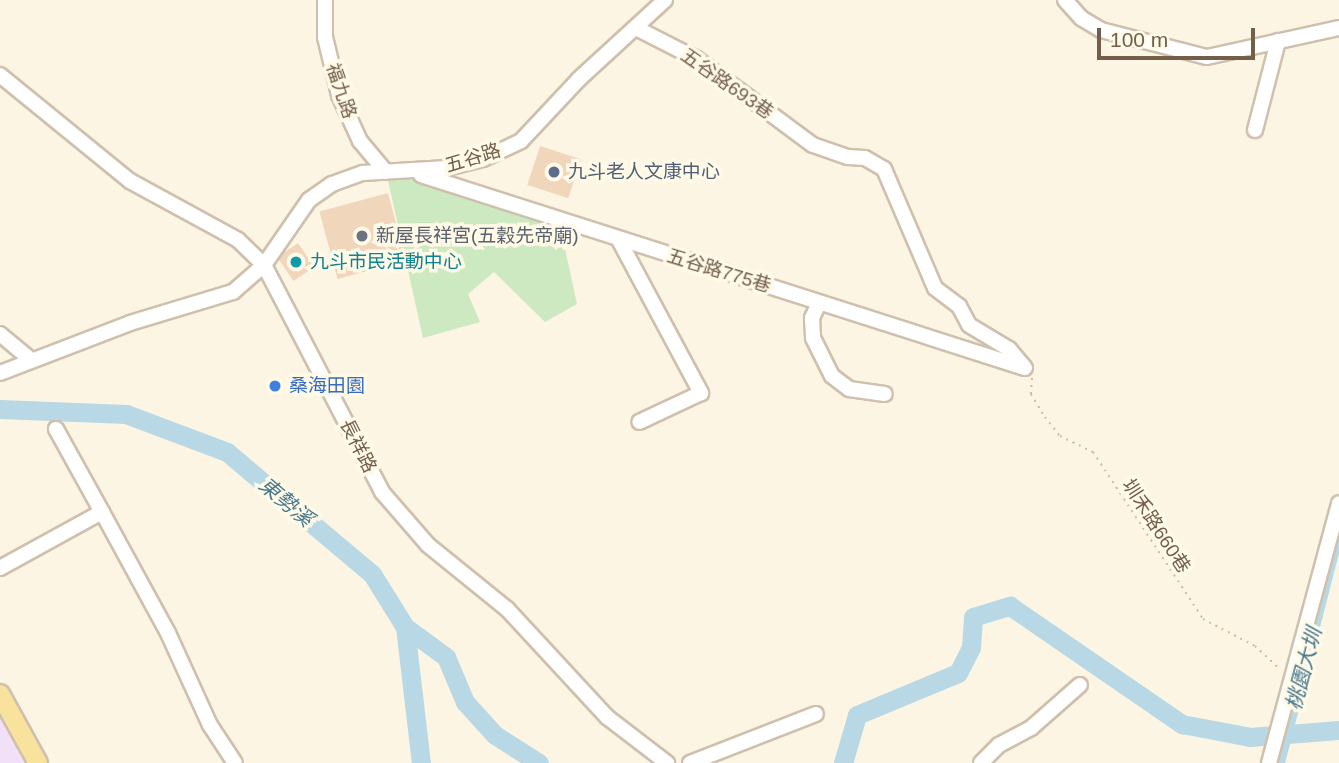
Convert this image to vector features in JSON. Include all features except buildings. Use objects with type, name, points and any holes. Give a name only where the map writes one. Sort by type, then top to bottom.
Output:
[{"type":"main road","points":[[0,694],[38,763]]},
{"type":"street","name":"福九路","points":[[325,0],[325,37],[338,95],[360,141],[386,172]]},
{"type":"street","name":"五谷路","points":[[0,373],[130,323],[233,292],[264,265],[309,200],[363,173],[413,173],[483,159],[521,141],[579,79],[638,29],[665,0]]},
{"type":"street","points":[[1065,0],[1081,18],[1101,30],[1207,57],[1339,28]]},
{"type":"street","name":"五谷路693巷","points":[[638,29],[697,59],[813,145],[848,157],[865,158],[884,170],[935,288],[959,306],[968,325],[1009,349],[1025,368]]},
{"type":"street","points":[[1255,130],[1278,41]]},
{"type":"street","name":"長祥路","points":[[0,75],[130,181],[238,240],[264,265],[382,492],[428,545],[517,619],[607,717],[667,763]]},
{"type":"street","name":"五谷路775巷","points":[[413,173],[1025,368]]},
{"type":"street","points":[[619,240],[701,393],[639,422]]},
{"type":"street","points":[[819,303],[812,318],[813,338],[832,376],[849,389],[884,394]]},
{"type":"street","points":[[0,334],[31,360]]},
{"type":"street","points":[[56,429],[168,632],[210,725],[234,763]]},
{"type":"street","points":[[1273,750],[1339,503]]},
{"type":"street","points":[[0,568],[102,512]]},
{"type":"street","points":[[981,763],[999,745],[1031,728],[1080,685]]},
{"type":"street","points":[[690,763],[816,714]]},
{"type":"path","name":"圳禾路660巷","points":[[1025,368],[1032,376],[1031,394],[1045,417],[1060,436],[1093,452],[1203,619],[1255,646],[1292,680]]},
{"type":"shaded area","points":[[0,718],[24,763],[0,763]]},
{"type":"green space","points":[[387,176],[424,182],[559,221],[577,304],[545,322],[494,272],[468,294],[480,322],[423,338]]},
{"type":"waterway","name":"東勢溪","points":[[0,409],[126,414],[227,452],[372,574],[405,627],[421,763]]},
{"type":"waterway","name":"桃園大圳","points":[[1280,763],[1339,534]]},
{"type":"waterway","points":[[843,763],[857,715],[958,673],[971,647],[973,617],[1010,606],[1182,724],[1250,737],[1339,730]]},
{"type":"waterway","points":[[405,627],[446,657],[465,702],[495,735],[539,763]]},
{"type":"place","name":"九斗老人文康中心","points":[[554,172]]},
{"type":"place","name":"新屋長祥宮(五穀先帝廟)","points":[[362,236]]},
{"type":"place","name":"九斗市民活動中心","points":[[296,262]]},
{"type":"place","name":"桑海田園","points":[[275,386]]}]
